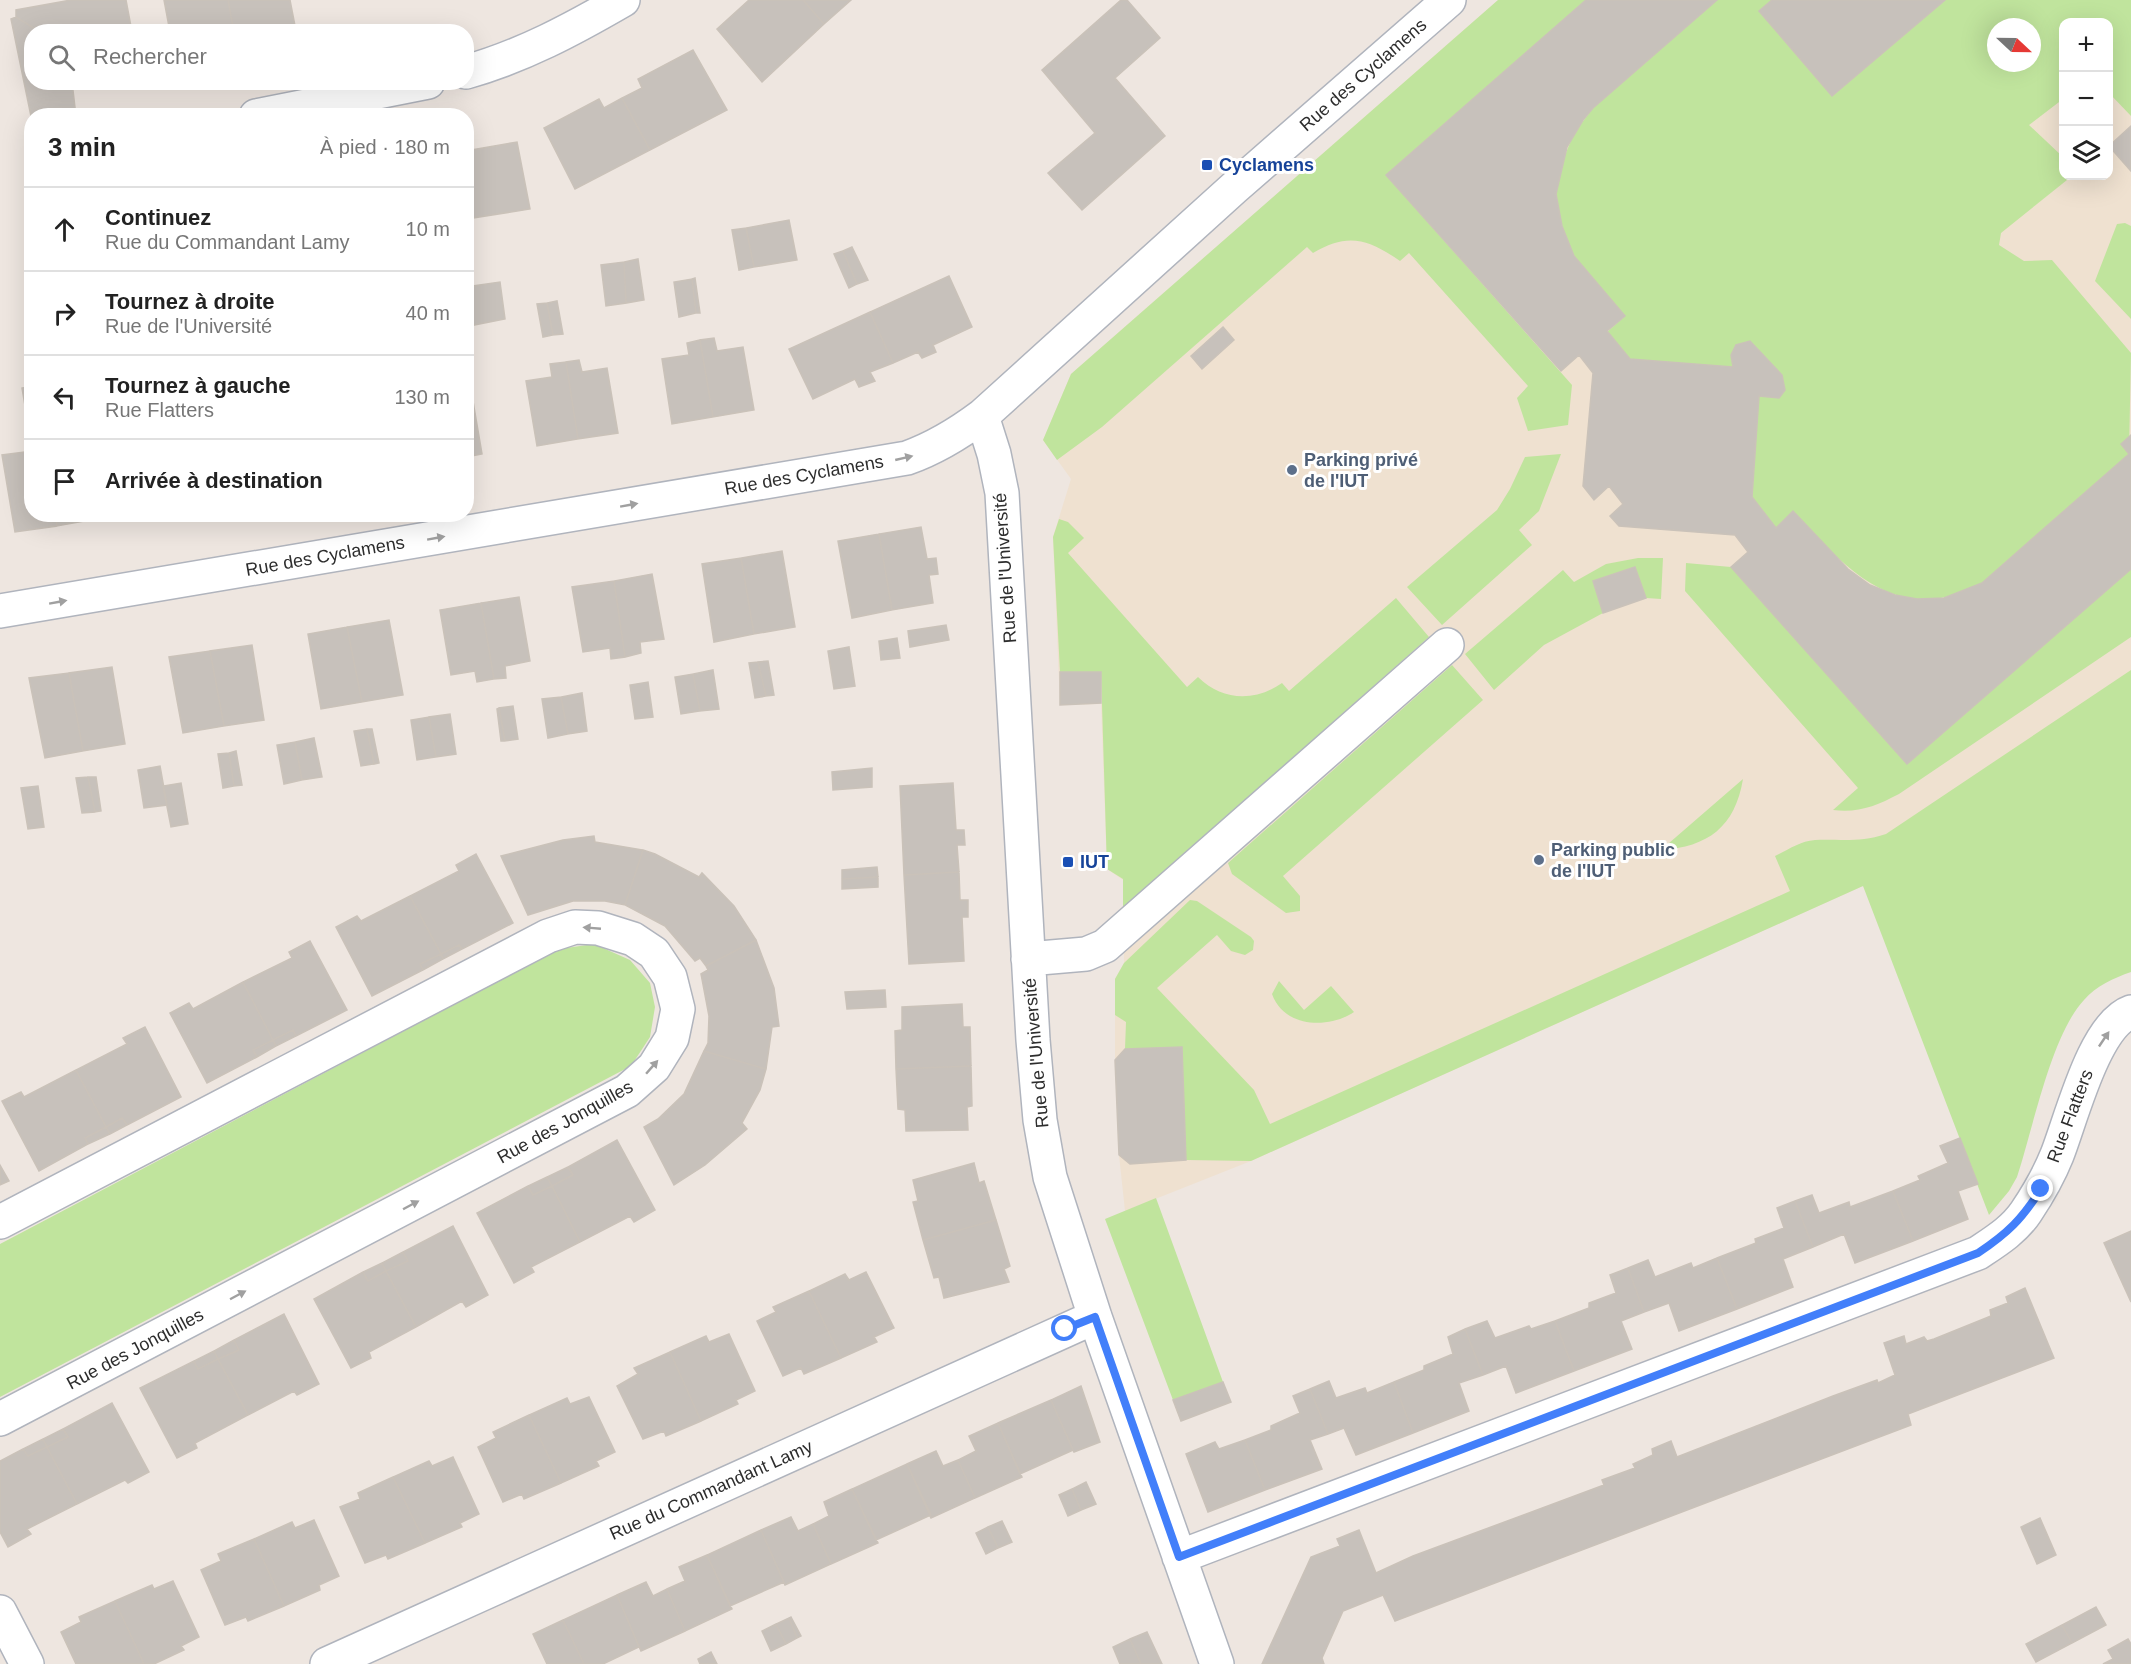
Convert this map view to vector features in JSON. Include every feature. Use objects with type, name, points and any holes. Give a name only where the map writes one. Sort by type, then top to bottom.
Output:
[{"type":"street","points":[[474,70],[494,64],[563,34],[623,0]]},
{"type":"street","name":"Rue des Cyclamens","points":[[0,611],[907,458],[951,438],[982,416],[1234,188],[1449,0]]},
{"type":"street","points":[[296,108],[388,90]]},
{"type":"street","name":"Rue de l'Université","points":[[982,416],[994,454],[1002,493],[1028,959],[1040,1120],[1050,1177],[1095,1317],[1216,1664]]},
{"type":"street","points":[[1028,959],[1086,954],[1105,946],[1124,932],[1447,645]]},
{"type":"street","name":"Rue des Jonquilles","points":[[0,1222],[548,936],[575,927],[598,928],[633,939],[654,953],[670,976],[678,1009],[672,1038],[654,1067],[627,1091],[0,1419]]},
{"type":"street","name":"Rue Flatters","points":[[1179,1557],[1978,1253],[2008,1233],[2025,1214],[2056,1156],[2101,1042],[2115,1023],[2131,1012]]},
{"type":"street","name":"Rue du Commandant Lamy","points":[[327,1664],[1095,1317]]},
{"type":"street","points":[[0,1612],[27,1664]]},
{"type":"shaded area","points":[[1498,0],[2131,0],[2131,771],[1863,886],[1251,1161],[1125,1211],[1119,1155],[1115,1060],[1115,979],[1124,963],[1123,880],[1107,869],[1101,704],[1060,705],[1053,537],[1071,479],[1043,440],[1071,374]]},
{"type":"green space","points":[[1498,0],[1586,0],[1386,175],[1572,385],[1568,425],[1528,431],[1517,398],[1528,386],[1409,253],[1400,261],[1368,243],[1347,241],[1325,246],[1313,253],[1307,247],[1102,427],[1057,460],[1043,440],[1071,374]]},
{"type":"green space","points":[[1717,0],[1772,0],[1759,11],[1832,96],[1945,0],[2131,0],[2131,116],[2113,97],[2113,18],[2059,18],[2059,102],[2029,125],[2059,153],[2059,180],[2067,180],[2001,233],[1999,245],[2024,261],[2052,260],[2131,353],[2129,454],[1982,583],[1952,595],[1924,599],[1899,596],[1876,586],[1854,572],[1833,554],[1793,512],[1776,528],[1752,497],[1759,396],[1779,398],[1785,390],[1782,375],[1750,341],[1736,345],[1731,356],[1733,367],[1630,359],[1607,332],[1625,316],[1574,256],[1562,226],[1556,194],[1561,165],[1574,133],[1593,108]]},
{"type":"green space","points":[[2125,223],[2131,226],[2131,319],[2095,281],[2117,224]]},
{"type":"green space","points":[[1561,454],[1539,511],[1519,530],[1532,545],[1442,625],[1407,587],[1497,510],[1525,457]]},
{"type":"green space","points":[[1059,519],[1068,522],[1084,538],[1068,553],[1187,687],[1198,677],[1217,691],[1239,696],[1261,693],[1282,683],[1289,691],[1396,598],[1429,637],[1123,909],[1123,879],[1107,869],[1101,672],[1060,672],[1053,537]]},
{"type":"green space","points":[[1638,558],[1663,558],[1661,599],[1646,598],[1635,567],[1593,581],[1603,613],[1544,645],[1494,690],[1465,654],[1563,570],[1574,582],[1606,564]]},
{"type":"green space","points":[[1686,563],[1731,567],[1907,764],[2131,569],[2131,637],[1899,794],[1867,808],[1833,810],[1858,788],[1685,591]]},
{"type":"green space","points":[[1452,665],[1483,700],[1283,876],[1300,896],[1300,911],[1286,913],[1232,874],[1228,863]]},
{"type":"green space","points":[[2131,670],[2131,972],[2094,991],[2072,1016],[2044,1084],[2017,1177],[2009,1191],[1989,1215],[1863,886],[1251,1161],[1186,1160],[1182,1047],[1125,1049],[1126,1022],[1115,1015],[1115,979],[1124,963],[1190,900],[1197,901],[1251,937],[1254,941],[1253,950],[1245,955],[1231,951],[1217,935],[1157,988],[1254,1090],[1270,1124],[1790,891],[1775,856],[1799,844],[1815,840],[1858,840],[1886,834]]},
{"type":"green space","points":[[1743,779],[1733,810],[1717,831],[1693,844],[1661,850]]},
{"type":"green space","points":[[594,944],[630,960],[650,983],[655,1007],[650,1037],[631,1066],[0,1397],[0,1244],[559,949]]},
{"type":"green space","points":[[1279,981],[1304,1010],[1331,986],[1354,1012],[1344,1018],[1320,1023],[1297,1019],[1286,1014],[1272,994]]},
{"type":"green space","points":[[1156,1198],[1223,1382],[1173,1400],[1105,1219]]},
{"type":"building","points":[[71,0],[126,0],[130,24],[27,24],[16,17],[16,10]]},
{"type":"building","points":[[164,0],[228,0],[232,24],[168,24]]},
{"type":"building","points":[[228,0],[290,0],[295,24],[232,24]]},
{"type":"building","points":[[749,0],[803,0],[824,24],[762,82],[717,29]]},
{"type":"building","points":[[803,0],[851,0],[824,24]]},
{"type":"building","points":[[1121,0],[1127,0],[1160,38],[1115,78],[1165,136],[1082,210],[1048,173],[1095,133],[1042,70]]},
{"type":"building","points":[[1586,0],[1717,0],[1593,108],[1583,120],[1567,147],[1556,194],[1562,226],[1574,256],[1625,316],[1607,331],[1630,359],[1733,367],[1731,355],[1736,345],[1750,341],[1782,375],[1785,390],[1779,398],[1759,396],[1752,497],[1776,528],[1793,511],[1848,569],[1870,585],[1895,595],[1917,599],[1944,598],[1982,583],[2129,454],[2121,444],[2131,435],[2131,569],[1907,764],[1731,567],[1748,552],[1735,535],[1619,526],[1610,516],[1623,504],[1609,486],[1594,500],[1583,486],[1593,373],[1579,355],[1561,371],[1386,175]]},
{"type":"building","points":[[1772,0],[1945,0],[1832,96],[1759,11]]},
{"type":"building","points":[[16,17],[27,24],[24,24],[24,82],[11,19]]},
{"type":"building","points":[[693,50],[727,110],[650,150],[622,98],[642,88],[638,79]]},
{"type":"building","points":[[26,90],[73,90],[75,108],[29,108]]},
{"type":"building","points":[[622,98],[650,150],[575,189],[544,128],[599,99],[604,108]]},
{"type":"building","points":[[2131,126],[2131,171],[2113,151],[2113,142]]},
{"type":"building","points":[[517,142],[530,209],[474,218],[474,150]]},
{"type":"building","points":[[789,220],[797,260],[754,267],[746,228]]},
{"type":"building","points":[[746,228],[754,267],[739,270],[732,230]]},
{"type":"building","points":[[852,247],[868,280],[857,284],[843,251]]},
{"type":"building","points":[[843,251],[857,284],[849,288],[834,254]]},
{"type":"building","points":[[638,259],[644,300],[626,303],[624,262]]},
{"type":"building","points":[[624,262],[626,303],[606,306],[601,265]]},
{"type":"building","points":[[949,276],[972,327],[933,345],[936,352],[922,358],[918,352],[893,363],[870,312]]},
{"type":"building","points":[[695,278],[700,313],[696,313],[692,279]]},
{"type":"building","points":[[692,279],[696,313],[679,317],[674,282]]},
{"type":"building","points":[[500,282],[505,319],[474,325],[474,286]]},
{"type":"building","points":[[557,301],[563,334],[553,335],[547,303]]},
{"type":"building","points":[[547,303],[553,335],[543,337],[537,304]]},
{"type":"building","points":[[870,312],[893,363],[870,372],[875,381],[859,387],[855,379],[813,399],[789,349]]},
{"type":"building","points":[[1223,327],[1234,340],[1202,369],[1191,356]]},
{"type":"building","points":[[714,338],[717,351],[743,347],[754,410],[713,417],[700,340]]},
{"type":"building","points":[[700,340],[713,417],[672,424],[662,359],[689,355],[687,343]]},
{"type":"building","points":[[579,360],[582,372],[607,368],[618,433],[578,439],[566,362]]},
{"type":"building","points":[[566,362],[578,439],[537,446],[526,381],[552,377],[550,364]]},
{"type":"building","points":[[474,407],[482,454],[474,456]]},
{"type":"building","points":[[24,452],[24,522],[56,522],[57,526],[15,532],[2,455]]},
{"type":"building","points":[[56,522],[79,522],[57,526]]},
{"type":"building","points":[[921,527],[927,559],[936,558],[938,574],[929,575],[933,603],[892,610],[879,534]]},
{"type":"building","points":[[879,534],[892,610],[852,618],[838,541]]},
{"type":"building","points":[[782,551],[795,627],[754,634],[741,558]]},
{"type":"building","points":[[741,558],[754,634],[714,642],[702,564]]},
{"type":"building","points":[[1635,567],[1646,598],[1603,613],[1593,581]]},
{"type":"building","points":[[652,574],[664,639],[640,642],[641,653],[625,657],[614,581]]},
{"type":"building","points":[[614,581],[625,657],[611,659],[610,648],[583,652],[572,587]]},
{"type":"building","points":[[519,597],[530,661],[505,666],[506,678],[494,679],[481,603]]},
{"type":"building","points":[[481,603],[494,679],[477,682],[475,671],[451,675],[440,610]]},
{"type":"building","points":[[389,620],[403,695],[362,702],[347,627]]},
{"type":"building","points":[[946,625],[949,640],[910,647],[908,631]]},
{"type":"building","points":[[347,627],[362,702],[321,709],[308,634]]},
{"type":"building","points":[[897,638],[900,658],[881,660],[879,641]]},
{"type":"building","points":[[252,645],[264,720],[224,726],[210,651]]},
{"type":"building","points":[[849,647],[855,686],[834,689],[828,651]]},
{"type":"building","points":[[210,651],[224,726],[183,733],[169,657]]},
{"type":"building","points":[[768,661],[774,695],[766,696],[758,662]]},
{"type":"building","points":[[758,662],[766,696],[755,698],[749,663]]},
{"type":"building","points":[[112,667],[125,744],[83,751],[69,673]]},
{"type":"building","points":[[713,670],[719,709],[700,711],[693,674]]},
{"type":"building","points":[[1060,672],[1101,672],[1101,703],[1060,705]]},
{"type":"building","points":[[69,673],[83,751],[45,758],[29,678]]},
{"type":"building","points":[[693,674],[700,711],[681,714],[675,677]]},
{"type":"building","points":[[648,682],[653,717],[635,719],[630,685]]},
{"type":"building","points":[[582,693],[587,731],[568,734],[561,697]]},
{"type":"building","points":[[561,697],[568,734],[548,738],[542,699]]},
{"type":"building","points":[[513,706],[518,739],[505,741],[499,708]]},
{"type":"building","points":[[499,708],[505,741],[501,741],[497,709]]},
{"type":"building","points":[[450,714],[456,754],[436,757],[429,717]]},
{"type":"building","points":[[429,717],[436,757],[417,760],[411,720]]},
{"type":"building","points":[[367,729],[374,764],[361,766],[354,731]]},
{"type":"building","points":[[367,729],[372,729],[379,763],[374,764]]},
{"type":"building","points":[[314,738],[322,777],[302,780],[295,742]]},
{"type":"building","points":[[295,742],[302,780],[284,784],[277,745]]},
{"type":"building","points":[[236,751],[242,785],[234,786],[229,753]]},
{"type":"building","points":[[229,753],[234,786],[223,788],[218,754]]},
{"type":"building","points":[[160,766],[167,805],[144,808],[138,770]]},
{"type":"building","points":[[872,768],[872,787],[833,790],[832,772]]},
{"type":"building","points":[[88,777],[95,812],[82,813],[76,778]]},
{"type":"building","points":[[88,777],[96,777],[101,811],[95,812]]},
{"type":"building","points":[[181,783],[188,824],[171,827],[163,786]]},
{"type":"building","points":[[953,783],[956,830],[964,830],[965,845],[957,845],[959,872],[904,875],[900,786]]},
{"type":"building","points":[[38,786],[44,827],[28,829],[21,788]]},
{"type":"building","points":[[594,836],[595,842],[643,850],[625,905],[605,901],[573,901],[528,915],[501,856],[563,840]]},
{"type":"building","points":[[643,850],[699,877],[702,873],[734,906],[756,940],[706,966],[700,958],[695,961],[665,926],[625,905]]},
{"type":"building","points":[[476,854],[513,923],[462,949],[459,945],[441,954],[410,896],[459,871],[456,865]]},
{"type":"building","points":[[877,867],[878,877],[842,879],[842,870]]},
{"type":"building","points":[[959,872],[960,900],[968,900],[968,917],[962,917],[964,961],[909,964],[904,875]]},
{"type":"building","points":[[878,877],[878,887],[842,889],[842,879]]},
{"type":"building","points":[[410,896],[441,954],[420,964],[423,970],[372,996],[336,927],[357,916],[361,921]]},
{"type":"building","points":[[756,940],[774,988],[779,1026],[772,1027],[766,1069],[704,1051],[708,1043],[709,1016],[701,974],[708,970],[706,966]]},
{"type":"building","points":[[310,941],[347,1010],[296,1036],[293,1030],[273,1040],[243,982],[292,958],[289,952]]},
{"type":"building","points":[[459,945],[462,949],[443,959],[441,954]]},
{"type":"building","points":[[441,954],[443,959],[423,970],[420,964]]},
{"type":"building","points":[[243,982],[273,1040],[253,1050],[257,1057],[207,1083],[170,1013],[189,1003],[193,1009]]},
{"type":"building","points":[[885,990],[886,1007],[847,1009],[845,992]]},
{"type":"building","points":[[962,1004],[963,1027],[970,1027],[971,1066],[896,1069],[895,1031],[902,1030],[902,1007]]},
{"type":"building","points":[[145,1027],[181,1097],[127,1125],[122,1118],[106,1127],[76,1070],[127,1044],[123,1038]]},
{"type":"building","points":[[293,1030],[296,1036],[276,1046],[273,1040]]},
{"type":"building","points":[[273,1040],[276,1046],[257,1057],[253,1050]]},
{"type":"building","points":[[1182,1047],[1186,1160],[1130,1164],[1119,1155],[1115,1060],[1125,1049]]},
{"type":"building","points":[[704,1051],[766,1069],[760,1090],[742,1123],[747,1129],[705,1165],[674,1185],[644,1127],[658,1119],[684,1094]]},
{"type":"building","points":[[971,1066],[972,1106],[967,1107],[968,1130],[906,1131],[905,1110],[898,1109],[896,1069]]},
{"type":"building","points":[[76,1070],[106,1127],[85,1138],[88,1144],[39,1171],[2,1101],[21,1092],[24,1097]]},
{"type":"building","points":[[122,1118],[127,1125],[110,1134],[106,1127]]},
{"type":"building","points":[[106,1127],[110,1134],[88,1144],[85,1138]]},
{"type":"building","points":[[1960,1138],[1978,1184],[1958,1191],[1968,1219],[1913,1241],[1893,1191],[1920,1180],[1918,1176],[1948,1163],[1940,1146]]},
{"type":"building","points":[[617,1140],[655,1210],[634,1222],[630,1216],[580,1242],[552,1186],[573,1175],[568,1167]]},
{"type":"building","points":[[974,1163],[979,1183],[984,1181],[996,1220],[923,1240],[913,1202],[918,1201],[913,1180]]},
{"type":"building","points":[[0,1165],[9,1181],[0,1185]]},
{"type":"building","points":[[568,1167],[573,1175],[552,1186],[547,1177]]},
{"type":"building","points":[[547,1177],[552,1186],[533,1195],[528,1186]]},
{"type":"building","points":[[528,1186],[533,1195],[552,1186],[580,1242],[531,1267],[534,1272],[514,1283],[477,1213]]},
{"type":"building","points":[[1893,1191],[1913,1241],[1855,1263],[1844,1234],[1813,1247],[1795,1201],[1812,1195],[1819,1213],[1849,1202],[1850,1207]]},
{"type":"building","points":[[1795,1201],[1813,1247],[1783,1259],[1793,1287],[1737,1309],[1717,1258],[1756,1243],[1755,1239],[1784,1228],[1777,1208]]},
{"type":"building","points":[[996,1220],[1010,1266],[1004,1269],[1009,1282],[944,1298],[939,1277],[934,1278],[923,1240]]},
{"type":"building","points":[[453,1226],[488,1295],[466,1307],[462,1301],[416,1327],[386,1271],[408,1261],[403,1252]]},
{"type":"building","points":[[2131,1231],[2131,1302],[2104,1243]]},
{"type":"building","points":[[403,1252],[408,1261],[386,1271],[382,1263]]},
{"type":"building","points":[[1717,1258],[1737,1309],[1679,1331],[1669,1303],[1644,1312],[1628,1268],[1648,1260],[1655,1277],[1691,1263],[1693,1268]]},
{"type":"building","points":[[382,1263],[386,1271],[368,1281],[363,1272]]},
{"type":"building","points":[[1628,1268],[1644,1312],[1621,1321],[1632,1349],[1574,1371],[1555,1321],[1589,1308],[1589,1303],[1616,1293],[1610,1275]]},
{"type":"building","points":[[386,1271],[416,1327],[369,1352],[371,1358],[351,1368],[314,1299],[363,1272],[368,1281]]},
{"type":"building","points":[[866,1272],[894,1328],[874,1337],[877,1342],[841,1358],[809,1291],[845,1274],[849,1280]]},
{"type":"building","points":[[2025,1288],[2054,1358],[1908,1414],[1911,1425],[1395,1621],[1383,1595],[1343,1611],[1322,1658],[1324,1664],[1262,1664],[1311,1557],[1340,1546],[1337,1539],[1359,1530],[1376,1573],[1413,1556],[1604,1485],[1602,1480],[1635,1468],[1633,1464],[1653,1455],[1652,1449],[1671,1441],[1677,1457],[1833,1396],[1877,1380],[1878,1383],[1895,1375],[1884,1343],[1904,1336],[1906,1344],[1924,1337],[1927,1341],[1934,1339],[1991,1316],[1990,1310],[2008,1303],[2006,1297]]},
{"type":"building","points":[[809,1291],[841,1358],[804,1374],[801,1368],[783,1376],[757,1321],[776,1312],[773,1307]]},
{"type":"building","points":[[284,1314],[319,1384],[297,1395],[294,1391],[248,1415],[218,1359],[239,1350],[234,1340]]},
{"type":"building","points":[[1487,1321],[1495,1338],[1529,1326],[1531,1329],[1555,1321],[1574,1371],[1516,1393],[1506,1366],[1483,1375],[1465,1329]]},
{"type":"building","points":[[1465,1329],[1483,1375],[1459,1383],[1469,1411],[1413,1433],[1394,1382],[1424,1370],[1424,1366],[1453,1354],[1448,1337]]},
{"type":"building","points":[[729,1334],[755,1391],[736,1400],[738,1404],[701,1421],[670,1352],[706,1336],[709,1342]]},
{"type":"building","points":[[234,1340],[239,1350],[218,1359],[214,1351]]},
{"type":"building","points":[[214,1351],[218,1359],[198,1369],[194,1361]]},
{"type":"building","points":[[670,1352],[701,1421],[666,1436],[664,1431],[643,1439],[617,1386],[638,1374],[634,1368]]},
{"type":"building","points":[[218,1359],[248,1415],[195,1443],[197,1448],[177,1458],[140,1388],[194,1361],[198,1369]]},
{"type":"building","points":[[1329,1381],[1336,1398],[1365,1388],[1367,1393],[1394,1382],[1413,1433],[1356,1455],[1344,1428],[1328,1434],[1310,1389]]},
{"type":"building","points":[[1223,1382],[1231,1402],[1181,1421],[1173,1400]]},
{"type":"building","points":[[1081,1386],[1100,1442],[1074,1452],[1051,1400]]},
{"type":"building","points":[[1310,1389],[1328,1434],[1310,1440],[1322,1469],[1265,1490],[1245,1440],[1271,1430],[1271,1426],[1300,1413],[1293,1396]]},
{"type":"building","points":[[589,1397],[615,1452],[596,1461],[599,1466],[561,1483],[529,1415],[567,1398],[570,1404]]},
{"type":"building","points":[[1051,1400],[1073,1450],[1020,1474],[998,1423]]},
{"type":"building","points":[[112,1403],[149,1472],[128,1483],[125,1480],[77,1504],[47,1447],[68,1437],[63,1429]]},
{"type":"building","points":[[529,1415],[561,1483],[524,1499],[522,1494],[503,1502],[478,1447],[496,1438],[493,1432]]},
{"type":"building","points":[[998,1423],[1022,1477],[975,1498],[958,1460],[976,1451],[969,1436]]},
{"type":"building","points":[[63,1429],[68,1437],[47,1447],[43,1439]]},
{"type":"building","points":[[43,1439],[47,1447],[28,1456],[23,1449]]},
{"type":"building","points":[[1245,1440],[1265,1490],[1208,1512],[1186,1454],[1215,1442],[1219,1449]]},
{"type":"building","points":[[47,1447],[77,1504],[27,1529],[31,1534],[8,1547],[0,1532],[0,1461],[23,1449],[28,1456]]},
{"type":"building","points":[[936,1451],[943,1466],[958,1460],[975,1498],[931,1518],[907,1464]]},
{"type":"building","points":[[453,1457],[479,1514],[460,1523],[462,1527],[425,1543],[393,1477],[429,1461],[432,1466]]},
{"type":"building","points":[[907,1464],[931,1515],[876,1540],[852,1489]]},
{"type":"building","points":[[393,1477],[425,1543],[388,1559],[386,1555],[365,1563],[340,1507],[360,1499],[358,1493]]},
{"type":"building","points":[[1086,1482],[1096,1504],[1081,1510],[1072,1489]]},
{"type":"building","points":[[852,1489],[878,1543],[831,1564],[813,1524],[829,1516],[824,1502]]},
{"type":"building","points":[[1072,1489],[1081,1510],[1068,1516],[1059,1495]]},
{"type":"building","points":[[791,1517],[798,1531],[813,1524],[831,1564],[785,1585],[761,1530]]},
{"type":"building","points":[[2040,1518],[2056,1555],[2037,1564],[2021,1527]]},
{"type":"building","points":[[314,1520],[339,1576],[319,1585],[320,1590],[284,1606],[254,1539],[292,1522],[295,1528]]},
{"type":"building","points":[[1002,1521],[1012,1542],[998,1548],[988,1527]]},
{"type":"building","points":[[988,1527],[998,1548],[986,1554],[976,1533]]},
{"type":"building","points":[[761,1530],[784,1582],[730,1606],[707,1555]]},
{"type":"building","points":[[254,1539],[284,1606],[248,1621],[246,1617],[225,1625],[201,1570],[221,1561],[218,1554]]},
{"type":"building","points":[[707,1555],[732,1609],[685,1631],[667,1589],[685,1581],[679,1567]]},
{"type":"building","points":[[173,1581],[199,1637],[181,1646],[184,1650],[154,1664],[144,1664],[115,1601],[152,1585],[154,1589]]},
{"type":"building","points":[[646,1582],[653,1596],[667,1589],[685,1631],[641,1651],[617,1595]]},
{"type":"building","points":[[617,1595],[639,1647],[603,1664],[584,1664],[563,1620]]},
{"type":"building","points":[[115,1601],[144,1664],[76,1664],[61,1632],[81,1622],[79,1617]]},
{"type":"building","points":[[2096,1607],[2106,1625],[2072,1643],[2062,1625]]},
{"type":"building","points":[[791,1617],[801,1636],[797,1638],[789,1618]]},
{"type":"building","points":[[789,1618],[797,1638],[786,1644],[776,1624]]},
{"type":"building","points":[[563,1620],[584,1664],[547,1664],[533,1634]]},
{"type":"building","points":[[776,1624],[786,1644],[771,1651],[762,1631]]},
{"type":"building","points":[[2062,1625],[2072,1643],[2036,1662],[2026,1644]]},
{"type":"building","points":[[1147,1632],[1162,1664],[1141,1664],[1130,1639]]},
{"type":"building","points":[[1130,1639],[1141,1664],[1120,1664],[1113,1647]]},
{"type":"building","points":[[2128,1639],[2131,1644],[2131,1664],[2103,1664],[2113,1659],[2108,1650]]},
{"type":"building","points":[[711,1652],[717,1664],[700,1664],[698,1659]]},
{"type":"place","name":"Cyclamens","points":[[1207,165]]},
{"type":"place","name":"Parking privé de l'IUT","points":[[1292,470]]},
{"type":"place","name":"Parking public de l'IUT","points":[[1539,860]]},
{"type":"place","name":"IUT","points":[[1068,862]]},
{"type":"route","points":[[1065,1329],[1095,1317],[1179,1557],[1978,1253],[2008,1233],[2025,1214],[2041,1189]]}]
